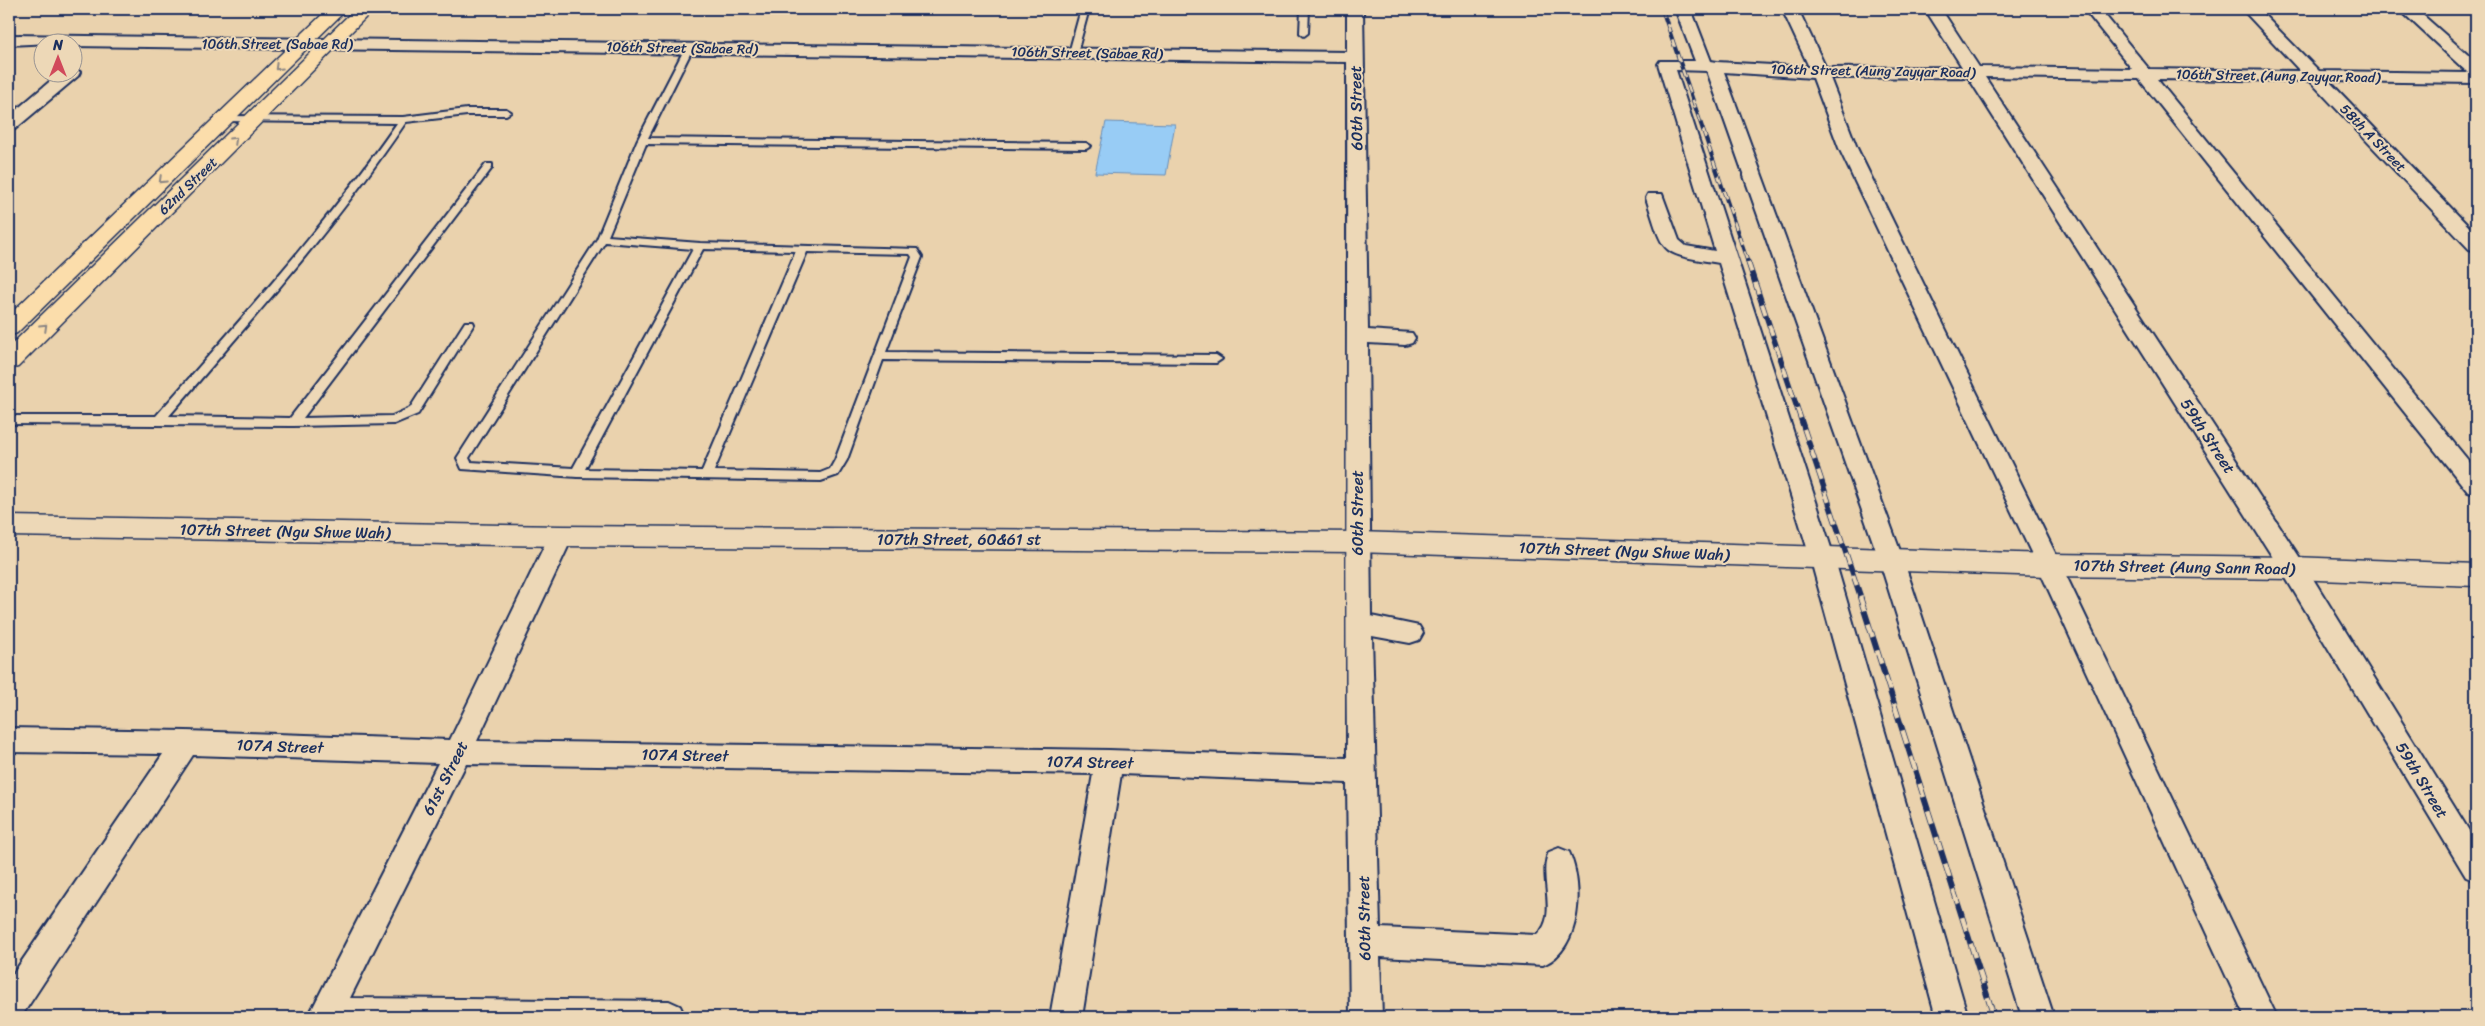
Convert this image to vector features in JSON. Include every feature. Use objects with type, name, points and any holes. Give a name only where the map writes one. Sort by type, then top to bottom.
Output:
[{"type":"main road","name":"62nd Street","points":[[9,328],[338,9]]},
{"type":"main road","name":"62nd Street","points":[[9,361],[331,45],[365,9]]},
{"type":"street","name":"60th Street","points":[[1355,9],[1358,336],[1357,542],[1366,1017]]},
{"type":"street","points":[[1683,9],[1709,66],[1891,559],[2038,1017]]},
{"type":"street","points":[[1790,9],[1820,73],[1848,148],[2049,565],[2261,1017]]},
{"type":"street","name":"59th Street","points":[[1933,9],[2293,568],[2476,868]]},
{"type":"street","points":[[2092,9],[2142,74],[2476,486]]},
{"type":"street","name":"58th A Street","points":[[2250,9],[2476,244]]},
{"type":"street","points":[[2407,9],[2476,71]]},
{"type":"street","name":"106th Street (Sabae Rd)","points":[[9,40],[109,43],[689,48],[1356,57]]},
{"type":"street","points":[[82,64],[109,43]]},
{"type":"street","name":"106th Street (Aung Zayyar Road)","points":[[1952,1017],[1822,557],[1666,64],[1820,73],[1973,72],[2476,78]]},
{"type":"street","points":[[9,125],[60,82]]},
{"type":"street","points":[[1655,198],[1670,243],[1680,251],[1728,259]]},
{"type":"street","points":[[1358,336],[1405,338]]},
{"type":"street","name":"107th Street (Ngu Shwe Wah)","points":[[9,526],[561,536]]},
{"type":"street","name":"107th Street, 60&61 st","points":[[561,536],[1357,542]]},
{"type":"street","name":"61st Street","points":[[325,1015],[458,752],[561,536]]},
{"type":"street","name":"107th Street (Ngu Shwe Wah)","points":[[1357,542],[1891,559]]},
{"type":"street","name":"107th Street (Aung Sann Road)","points":[[1891,559],[2049,565],[2293,568],[2476,575]]},
{"type":"street","points":[[1358,624],[1410,634]]},
{"type":"street","name":"107A Street","points":[[9,740],[186,743],[458,752],[1109,762],[1361,771]]},
{"type":"street","points":[[9,1008],[186,743]]},
{"type":"street","points":[[1066,1017],[1109,762]]},
{"type":"street","points":[[1365,942],[1542,950],[1554,943],[1562,924],[1559,861]]},
{"type":"street","points":[[325,1015],[669,1017]]},
{"type":"lane","points":[[1073,53],[1085,9]]},
{"type":"lane","points":[[1304,33],[1305,9]]},
{"type":"lane","points":[[602,239],[700,246],[914,251],[918,257],[841,460],[834,472],[821,477],[801,478],[577,473],[466,466],[463,458],[602,239],[642,141],[689,48]]},
{"type":"lane","points":[[226,118],[403,120],[467,112],[506,112]]},
{"type":"lane","points":[[159,420],[274,288],[366,174],[403,120]]},
{"type":"lane","points":[[642,141],[1086,146]]},
{"type":"lane","points":[[293,422],[489,166]]},
{"type":"lane","points":[[577,473],[700,246]]},
{"type":"lane","points":[[706,475],[802,248]]},
{"type":"lane","points":[[9,420],[293,422],[394,420],[414,411],[469,324]]},
{"type":"lane","points":[[880,356],[1216,359]]},
{"type":"water","points":[[1106,122],[1175,124],[1166,175],[1095,173]]},
{"type":"railway","points":[[1662,9],[1748,263]]},
{"type":"railway","points":[[1748,262],[1861,598]]},
{"type":"railway","points":[[1860,597],[1994,1017]]}]
